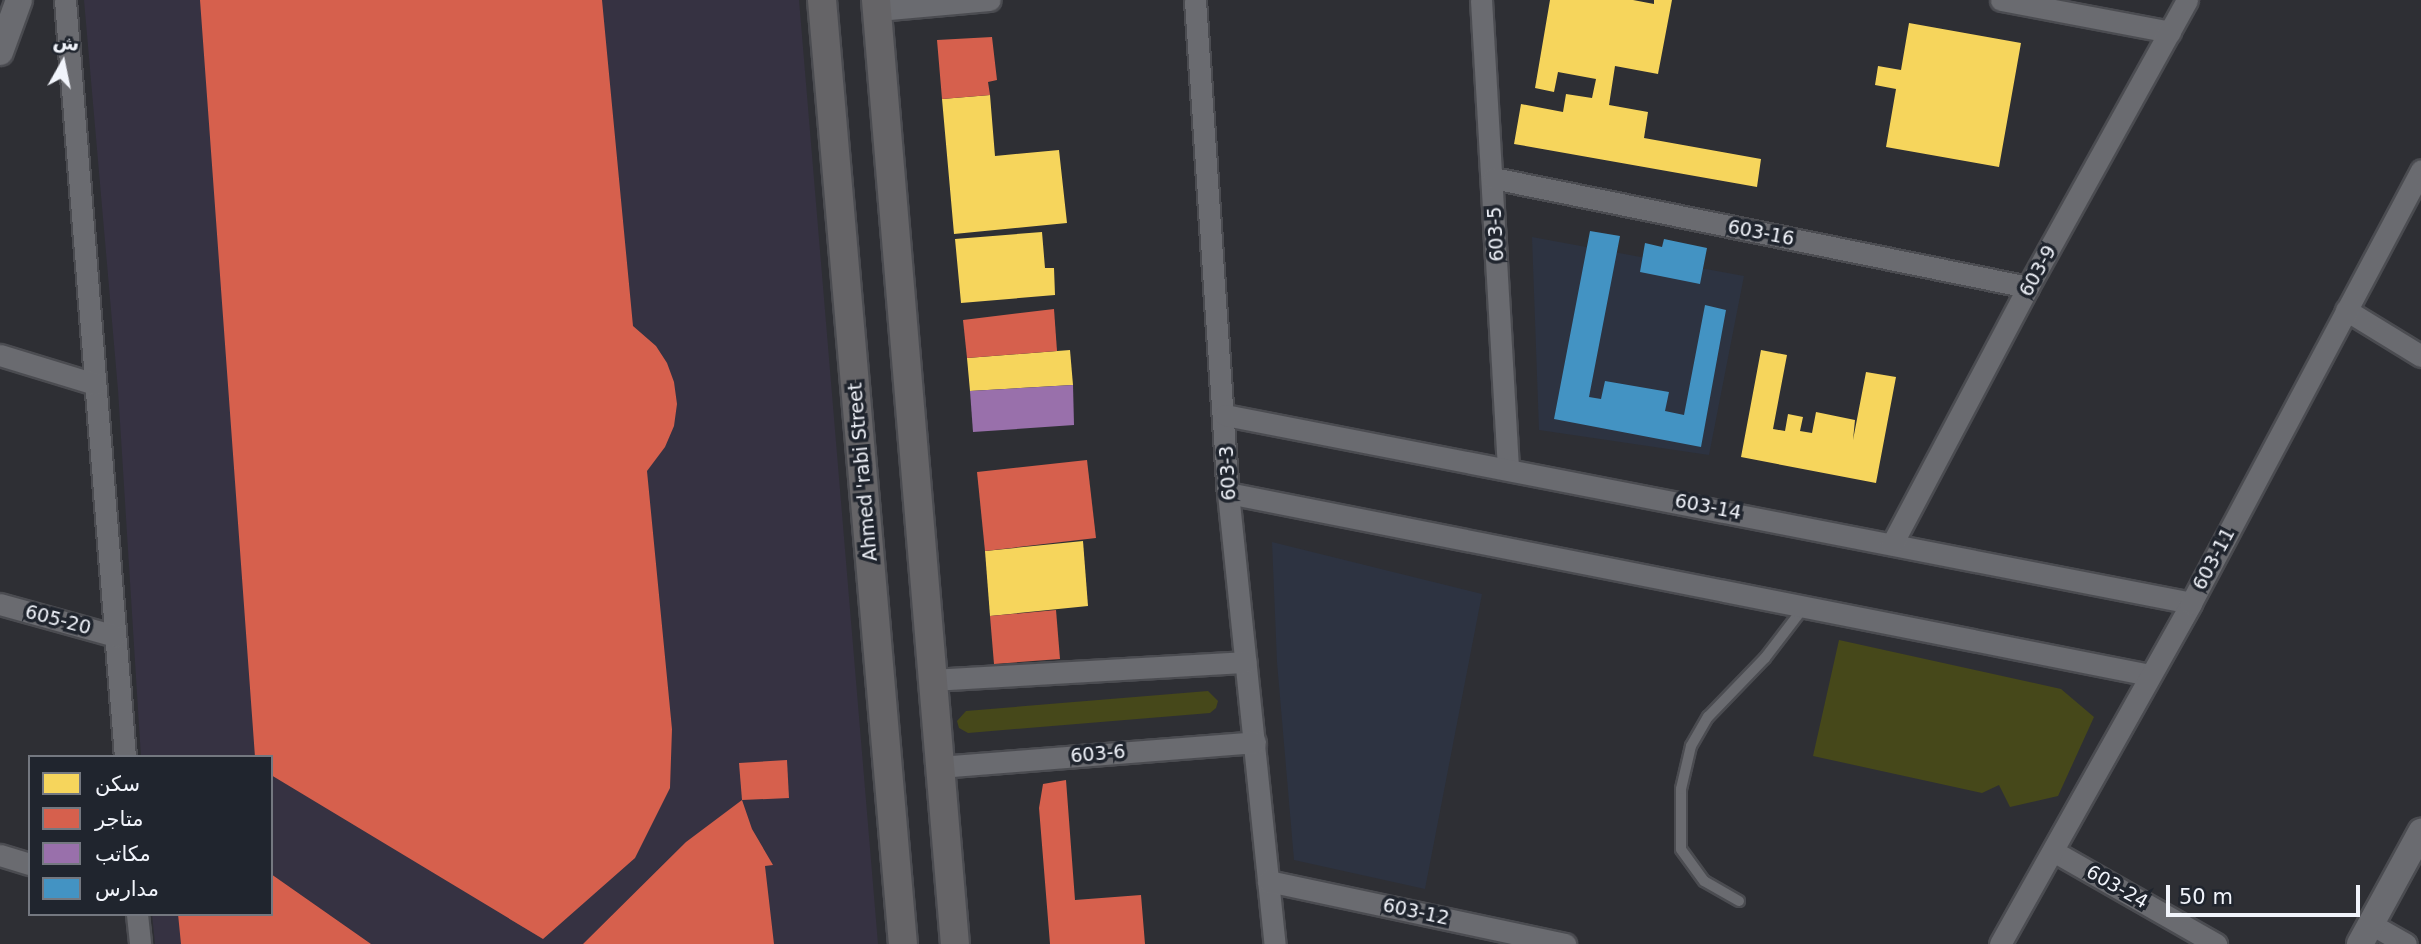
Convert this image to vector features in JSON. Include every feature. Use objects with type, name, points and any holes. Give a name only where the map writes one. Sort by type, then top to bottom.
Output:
[{"type":"main road","name":"Ahmed 'rabi Street","points":[[822,0],[903,944]]},
{"type":"main road","points":[[877,5],[955,944]]},
{"type":"street","points":[[0,52],[19,0]]},
{"type":"street","points":[[65,0],[125,755]]},
{"type":"street","points":[[877,5],[990,0]]},
{"type":"street","name":"603-3","points":[[1195,0],[1225,415],[1228,493],[1275,944]]},
{"type":"street","name":"603-5","points":[[1481,0],[1508,468]]},
{"type":"street","points":[[2001,0],[2170,32]]},
{"type":"street","name":"603-9","points":[[1892,544],[2028,287],[2187,0]]},
{"type":"street","name":"603-11","points":[[2000,944],[2190,603],[2421,170]]},
{"type":"street","name":"603-16","points":[[1493,178],[2028,287]]},
{"type":"street","points":[[2346,310],[2421,356]]},
{"type":"street","points":[[0,355],[96,384]]},
{"type":"street","name":"603-14","points":[[1225,415],[2190,603]]},
{"type":"street","points":[[1228,493],[2150,675]]},
{"type":"street","name":"605-20","points":[[0,604],[115,636]]},
{"type":"street","points":[[933,680],[1245,662]]},
{"type":"street","name":"603-6","points":[[940,766],[1255,742]]},
{"type":"street","points":[[2406,944],[2366,934],[2421,832]]},
{"type":"street","name":"603-24","points":[[2053,851],[2216,944]]},
{"type":"street","points":[[0,855],[28,863]]},
{"type":"street","name":"603-12","points":[[1268,881],[1565,944]]},
{"type":"street","points":[[137,916],[140,944]]},
{"type":"lane","points":[[1739,901],[1704,881],[1681,849],[1681,789],[1691,746],[1708,717],[1765,658],[1804,607]]},
{"type":"shaded area","points":[[84,0],[799,0],[878,944],[155,944],[152,916],[273,916],[273,755],[141,755],[118,390]]},
{"type":"shaded area","points":[[1532,237],[1744,276],[1709,455],[1539,430]]},
{"type":"shaded area","points":[[1272,542],[1482,594],[1425,889],[1294,860],[1277,662]]},
{"type":"shaded area","points":[[1839,640],[2061,689],[2094,717],[2058,796],[2010,807],[1999,785],[1982,793],[1813,756]]},
{"type":"shaded area","points":[[1208,691],[1218,701],[1216,708],[1210,713],[968,733],[959,728],[957,721],[966,711]]},
{"type":"building: سكن","points":[[1550,0],[1633,0],[1654,4],[1654,0],[1672,0],[1658,74],[1615,66],[1609,105],[1648,112],[1644,138],[1761,159],[1757,187],[1514,144],[1521,104],[1563,112],[1566,94],[1592,98],[1596,79],[1558,72],[1554,92],[1535,88]]},
{"type":"building: سكن","points":[[1909,23],[2021,43],[1999,167],[1886,147],[1896,89],[1875,85],[1878,66],[1901,70]]},
{"type":"building: سكن","points":[[990,95],[995,156],[1059,150],[1067,223],[954,234],[942,99]]},
{"type":"building: سكن","points":[[1042,232],[1045,268],[1054,268],[1055,295],[961,303],[955,239]]},
{"type":"building: سكن","points":[[1070,350],[1073,385],[970,391],[967,358]]},
{"type":"building: سكن","points":[[1761,350],[1787,355],[1773,429],[1785,431],[1788,414],[1803,417],[1800,431],[1812,433],[1816,412],[1855,420],[1853,440],[1866,372],[1896,377],[1876,483],[1741,457]]},
{"type":"building: سكن","points":[[1083,541],[1088,606],[990,616],[985,551]]},
{"type":"building: متاجر","points":[[200,0],[602,0],[633,326],[656,346],[667,363],[674,382],[677,404],[674,426],[665,447],[647,471],[672,729],[670,788],[635,858],[543,939],[273,776],[273,755],[255,755]]},
{"type":"building: متاجر","points":[[992,37],[997,80],[988,82],[990,95],[942,99],[937,40]]},
{"type":"building: متاجر","points":[[1054,309],[1057,351],[967,358],[963,320]]},
{"type":"building: متاجر","points":[[1087,460],[1096,538],[985,551],[977,472]]},
{"type":"building: متاجر","points":[[1056,610],[1060,659],[994,664],[990,616]]},
{"type":"building: متاجر","points":[[787,760],[789,798],[742,800],[739,763]]},
{"type":"building: متاجر","points":[[1066,780],[1075,900],[1141,895],[1145,944],[1050,944],[1039,808],[1043,784]]},
{"type":"building: متاجر","points":[[742,800],[752,829],[773,865],[765,866],[774,944],[583,944],[686,842]]},
{"type":"building: متاجر","points":[[273,875],[371,944],[181,944],[178,916],[273,916]]},
{"type":"building: مكاتب","points":[[1073,385],[1074,425],[973,432],[970,391]]},
{"type":"building: مدارس","points":[[1590,231],[1620,236],[1589,397],[1601,399],[1605,381],[1669,392],[1665,411],[1684,415],[1705,305],[1726,310],[1701,447],[1554,419]]},
{"type":"building: مدارس","points":[[1664,239],[1707,248],[1700,284],[1640,272],[1645,243],[1662,247]]}]
